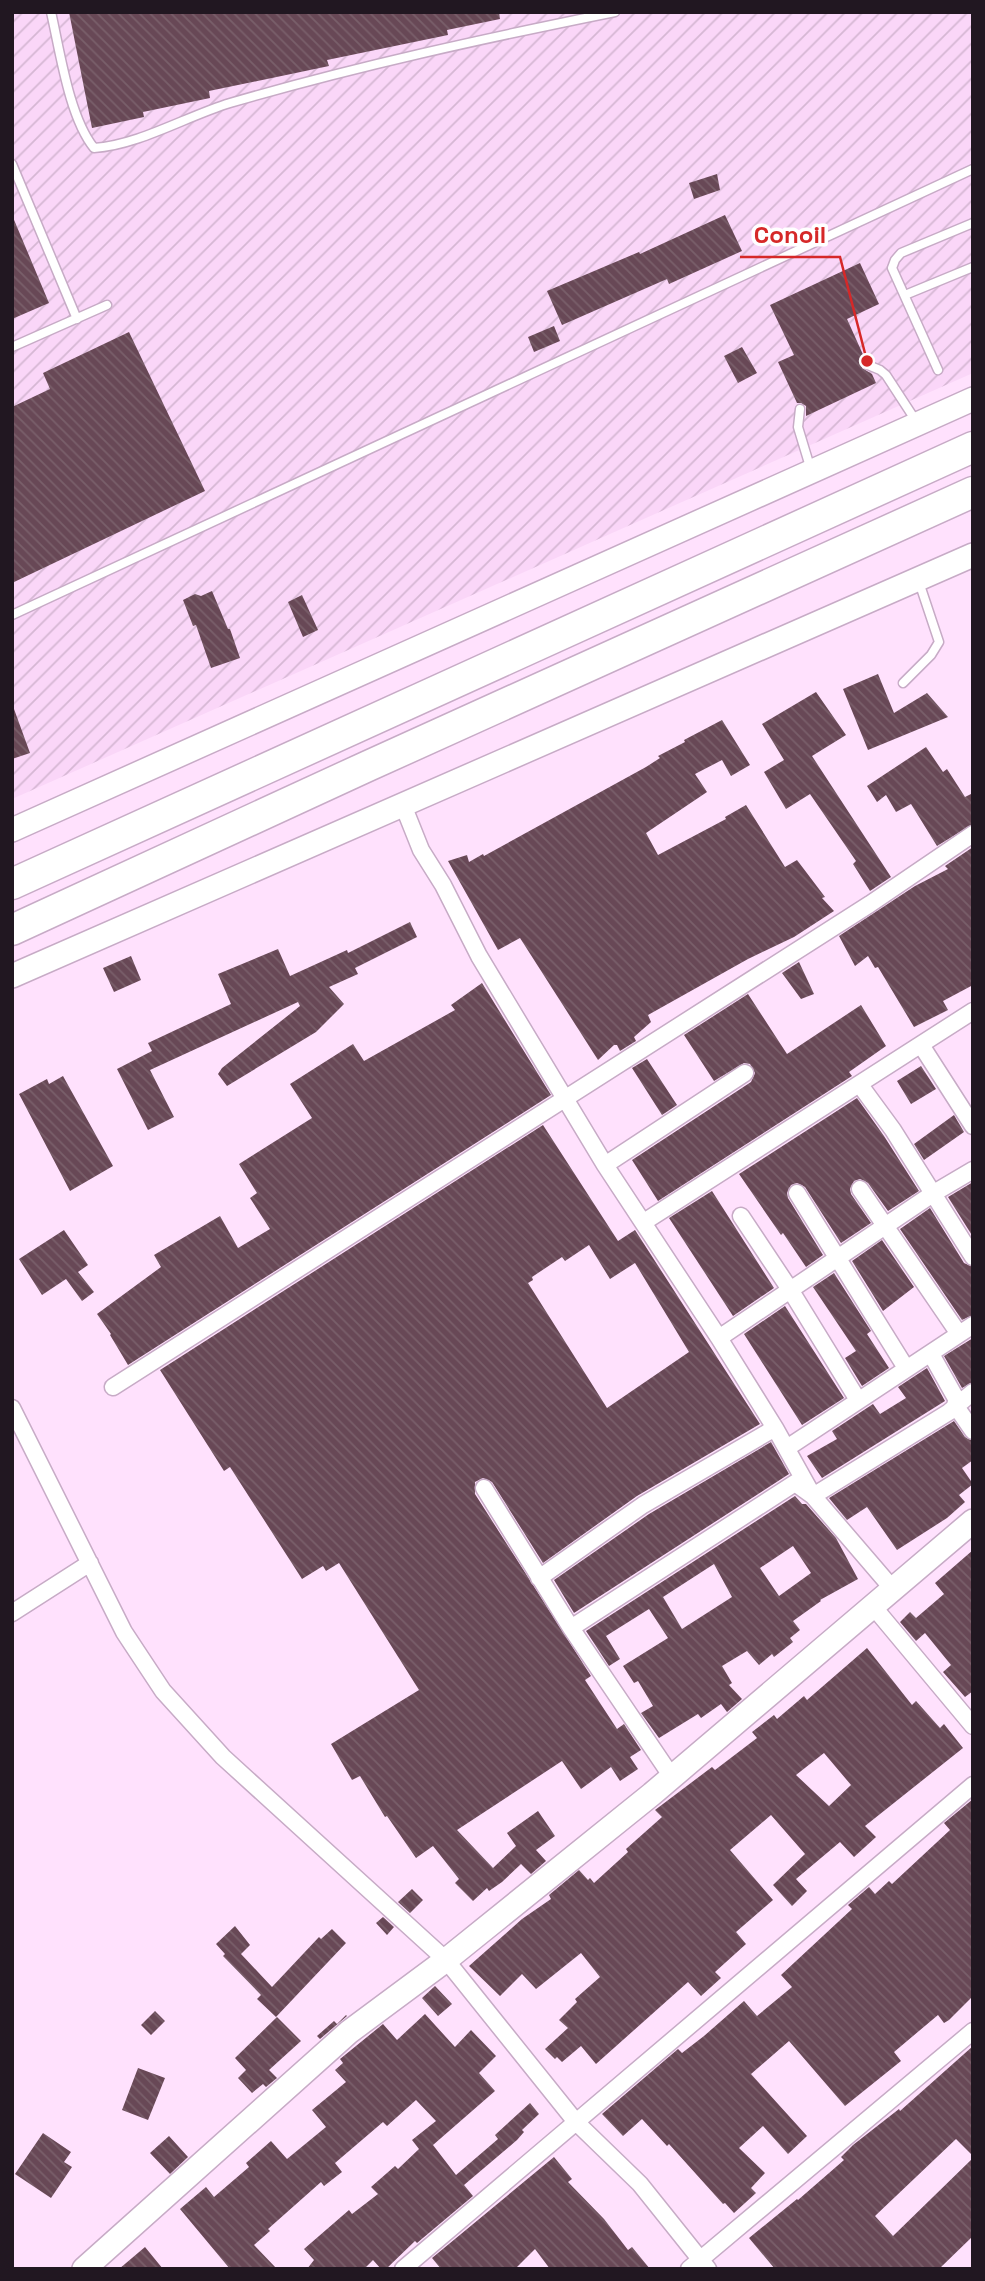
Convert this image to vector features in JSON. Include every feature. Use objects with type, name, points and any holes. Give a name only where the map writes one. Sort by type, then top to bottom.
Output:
[{"type":"highway","points":[[12,884],[973,447]]},
{"type":"highway","points":[[12,930],[973,492]]},
{"type":"main road","points":[[12,830],[973,399]]},
{"type":"main road","points":[[12,976],[973,555]]},
{"type":"main road","points":[[84,2269],[349,2032],[446,1960],[672,1777],[973,1521]]},
{"type":"street","points":[[402,805],[421,850],[443,885],[479,956],[604,1165],[719,1338],[787,1448],[813,1496],[892,1588]]},
{"type":"street","points":[[113,1387],[870,904],[973,834]]},
{"type":"street","points":[[644,1222],[973,1011]]},
{"type":"street","points":[[921,1045],[973,1126]]},
{"type":"street","points":[[604,1165],[745,1073]]},
{"type":"street","points":[[860,1085],[893,1130],[973,1257]]},
{"type":"street","points":[[719,1338],[934,1193],[973,1170]]},
{"type":"street","points":[[787,1448],[966,1329],[860,1189]]},
{"type":"street","points":[[797,1193],[906,1368]]},
{"type":"street","points":[[741,1216],[858,1400]]},
{"type":"street","points":[[931,1354],[973,1431]]},
{"type":"street","points":[[813,1496],[949,1412],[973,1392]]},
{"type":"street","points":[[12,1408],[124,1632],[163,1691],[223,1757],[446,1960],[576,2122],[640,2184],[699,2266],[973,2031]]},
{"type":"street","points":[[539,1578],[643,1505],[775,1428]]},
{"type":"street","points":[[571,1628],[795,1483],[813,1496]]},
{"type":"street","points":[[484,1488],[571,1628],[672,1777]]},
{"type":"street","points":[[12,1613],[90,1563]]},
{"type":"street","points":[[872,1605],[973,1726]]},
{"type":"street","points":[[403,2269],[973,1784]]},
{"type":"lane","points":[[51,12],[69,91],[85,137],[93,148],[138,136],[229,103],[473,41],[615,12]]},
{"type":"lane","points":[[12,164],[76,319]]},
{"type":"lane","points":[[12,615],[973,169]]},
{"type":"lane","points":[[939,370],[892,268],[901,253],[973,223]]},
{"type":"lane","points":[[905,295],[973,267]]},
{"type":"lane","points":[[12,347],[107,306]]},
{"type":"lane","points":[[868,365],[886,375],[918,423]]},
{"type":"lane","points":[[800,409],[798,427],[811,472]]},
{"type":"lane","points":[[904,683],[940,642],[918,579]]},
{"type":"shaded area","points":[[12,12],[973,12],[973,373],[12,799]]},
{"type":"building","points":[[69,12],[499,12],[500,19],[447,30],[448,35],[327,60],[329,66],[209,91],[210,98],[143,112],[144,117],[92,128]]},
{"type":"building","points":[[717,174],[720,190],[694,199],[689,183]]},
{"type":"building","points":[[12,215],[49,303],[12,319]]},
{"type":"building","points":[[725,215],[742,251],[669,284],[667,279],[562,325],[547,291],[639,252],[640,254]]},
{"type":"building","points":[[860,263],[879,304],[847,319],[865,359],[862,368],[872,374],[876,383],[806,416],[806,406],[797,403],[778,362],[794,355],[770,305]]},
{"type":"building","points":[[554,326],[560,341],[534,352],[528,337]]},
{"type":"building","points":[[129,332],[205,491],[12,583],[12,407],[50,389],[43,373]]},
{"type":"building","points":[[742,347],[757,373],[738,383],[724,356]]},
{"type":"building","points":[[212,591],[240,658],[211,668],[196,625],[193,626],[183,600],[195,594],[201,596]]},
{"type":"building","points":[[302,595],[318,630],[303,637],[288,602]]},
{"type":"building","points":[[878,674],[894,713],[927,693],[948,717],[868,750],[843,689]]},
{"type":"building","points":[[816,692],[846,735],[812,756],[891,877],[870,891],[853,864],[856,861],[810,794],[786,809],[764,772],[784,760],[762,724]]},
{"type":"building","points":[[12,709],[30,753],[12,759]]},
{"type":"building","points":[[722,720],[750,765],[731,776],[722,760],[695,774],[707,792],[646,833],[658,855],[726,819],[725,817],[746,805],[785,867],[797,860],[834,911],[794,937],[748,959],[648,1015],[651,1022],[634,1037],[636,1041],[620,1051],[617,1045],[614,1045],[598,1060],[520,938],[498,950],[448,861],[467,855],[469,862],[483,854],[484,856],[646,767],[660,758],[658,756]]},
{"type":"building","points":[[926,747],[943,772],[947,769],[965,797],[973,793],[973,824],[937,846],[911,804],[896,812],[886,795],[877,802],[867,786]]},
{"type":"building","points":[[973,847],[973,985],[943,1001],[948,1010],[914,1027],[878,967],[875,968],[868,956],[855,966],[839,936],[915,886],[948,869],[945,866]]},
{"type":"building","points":[[410,922],[417,937],[355,968],[358,974],[329,987],[344,1004],[316,1032],[227,1086],[218,1074],[222,1068],[300,1006],[298,1002],[150,1070],[174,1117],[148,1130],[117,1069],[152,1051],[148,1043],[231,1004],[218,974],[278,949],[290,976],[347,950],[348,953]]},
{"type":"building","points":[[131,956],[141,980],[114,992],[103,968]]},
{"type":"building","points":[[799,962],[814,994],[801,999],[782,973]]},
{"type":"building","points":[[482,983],[551,1095],[128,1365],[97,1314],[161,1267],[154,1255],[220,1216],[238,1248],[270,1229],[250,1198],[257,1193],[239,1164],[312,1118],[290,1084],[353,1044],[364,1061],[455,1010],[451,1005]]},
{"type":"building","points":[[748,994],[787,1054],[861,1005],[886,1046],[849,1072],[852,1076],[658,1201],[632,1160],[751,1082],[755,1073],[750,1064],[744,1063],[714,1081],[684,1035]]},
{"type":"building","points":[[647,1059],[677,1105],[662,1115],[632,1068]]},
{"type":"building","points":[[921,1066],[936,1089],[911,1104],[897,1081]]},
{"type":"building","points":[[63,1076],[113,1166],[70,1191],[19,1094],[47,1079],[49,1084]]},
{"type":"building","points":[[857,1098],[919,1191],[888,1211],[868,1183],[860,1179],[854,1181],[851,1194],[871,1223],[841,1243],[805,1187],[797,1183],[791,1185],[788,1198],[823,1255],[806,1267],[739,1174]]},
{"type":"building","points":[[954,1115],[964,1132],[924,1160],[914,1144]]},
{"type":"building","points":[[543,1125],[618,1241],[635,1230],[760,1424],[637,1496],[543,1563],[492,1482],[483,1478],[475,1482],[475,1494],[591,1676],[585,1680],[617,1729],[624,1724],[641,1750],[630,1757],[638,1769],[620,1781],[611,1767],[581,1789],[562,1761],[457,1830],[493,1868],[516,1846],[507,1833],[538,1811],[555,1836],[536,1850],[546,1861],[531,1874],[521,1864],[502,1882],[489,1891],[487,1888],[473,1901],[455,1883],[459,1879],[433,1846],[416,1858],[387,1816],[385,1817],[360,1776],[352,1780],[331,1744],[419,1690],[339,1563],[326,1571],[323,1566],[302,1579],[230,1467],[224,1471],[160,1370]],"holes":[[[589,1245],[610,1279],[635,1263],[689,1352],[607,1408],[528,1283],[533,1280],[532,1277],[562,1257],[565,1261]]]},
{"type":"building","points":[[973,1182],[973,1237],[948,1197]]},
{"type":"building","points":[[712,1191],[774,1288],[733,1316],[669,1218]]},
{"type":"building","points":[[930,1208],[964,1263],[973,1267],[973,1315],[962,1320],[900,1229]]},
{"type":"building","points":[[64,1230],[88,1265],[78,1272],[94,1292],[82,1301],[66,1279],[42,1295],[19,1259]]},
{"type":"building","points":[[882,1240],[914,1287],[883,1311],[852,1261]]},
{"type":"building","points":[[834,1273],[871,1331],[867,1334],[889,1368],[862,1386],[845,1358],[856,1351],[813,1287]]},
{"type":"building","points":[[785,1306],[844,1398],[802,1425],[744,1334]]},
{"type":"building","points":[[973,1338],[973,1382],[962,1388],[944,1356]]},
{"type":"building","points":[[927,1368],[945,1401],[822,1478],[807,1456],[837,1439],[832,1431],[873,1404],[880,1414],[906,1398],[898,1387]]},
{"type":"building","points":[[954,1421],[965,1437],[973,1441],[973,1460],[962,1468],[973,1484],[959,1495],[965,1502],[947,1518],[897,1550],[867,1507],[847,1520],[829,1498]]},
{"type":"building","points":[[771,1442],[789,1474],[574,1613],[554,1580],[649,1514]]},
{"type":"building","points":[[795,1496],[802,1504],[806,1504],[836,1538],[858,1579],[820,1600],[793,1621],[800,1630],[790,1638],[793,1642],[774,1657],[772,1654],[759,1665],[747,1651],[722,1666],[732,1683],[729,1685],[742,1699],[727,1712],[721,1704],[701,1718],[698,1714],[659,1738],[641,1713],[653,1706],[638,1681],[634,1683],[623,1666],[668,1638],[649,1609],[606,1636],[620,1659],[609,1666],[586,1631]],"holes":[[[793,1546],[811,1573],[779,1596],[760,1568]],[[714,1564],[732,1597],[682,1629],[663,1597]]]},
{"type":"building","points":[[973,1550],[973,1691],[965,1697],[943,1672],[951,1665],[925,1633],[916,1641],[900,1622],[910,1612],[916,1618],[944,1594],[935,1583]]},
{"type":"building","points":[[867,1648],[912,1705],[916,1701],[940,1728],[944,1724],[963,1748],[865,1826],[876,1837],[854,1857],[840,1842],[796,1879],[807,1891],[792,1906],[773,1885],[805,1854],[771,1815],[730,1850],[773,1900],[736,1932],[746,1944],[715,1972],[721,1978],[701,1996],[688,1982],[596,2064],[581,2046],[562,2062],[557,2057],[555,2059],[545,2049],[568,2028],[559,2020],[577,2002],[575,1999],[600,1977],[581,1953],[536,1989],[522,1974],[500,1996],[469,1966],[522,1919],[551,1899],[549,1895],[579,1870],[594,1883],[628,1852],[626,1849],[662,1817],[655,1810],[712,1767],[715,1770],[757,1738],[752,1732],[774,1715],[777,1719],[804,1696],[807,1700]],"holes":[[[824,1753],[851,1785],[829,1806],[796,1775]]]},
{"type":"building","points":[[973,1799],[973,1996],[949,2020],[944,2023],[938,2015],[894,2052],[901,2061],[845,2106],[789,2041],[751,2074],[807,2136],[788,2154],[763,2126],[739,2148],[765,2173],[751,2188],[756,2193],[734,2213],[642,2119],[623,2136],[602,2114],[678,2049],[682,2053],[744,2001],[757,2016],[792,1987],[781,1975],[852,1909],[848,1905],[869,1887],[875,1894],[889,1881],[892,1884],[950,1830],[944,1823]]},
{"type":"building","points":[[412,1889],[423,1900],[410,1913],[398,1902]]},
{"type":"building","points":[[383,1917],[394,1927],[387,1935],[376,1923]]},
{"type":"building","points":[[235,1926],[250,1945],[241,1954],[272,1987],[319,1937],[321,1939],[332,1929],[346,1943],[276,2017],[257,1999],[261,1995],[223,1956],[225,1954],[216,1944]]},
{"type":"building","points":[[435,1986],[452,2004],[438,2016],[422,1998]]},
{"type":"building","points":[[155,2011],[165,2021],[151,2035],[141,2025]]},
{"type":"building","points":[[425,2014],[455,2047],[471,2030],[496,2056],[479,2073],[495,2091],[433,2145],[456,2175],[498,2139],[495,2135],[530,2103],[539,2114],[522,2130],[524,2132],[517,2140],[464,2185],[473,2196],[417,2243],[415,2241],[386,2269],[381,2269],[373,2260],[364,2269],[307,2269],[314,2260],[304,2249],[349,2210],[352,2214],[378,2194],[371,2187],[395,2166],[398,2169],[419,2149],[412,2140],[436,2121],[416,2100],[387,2126],[383,2122],[335,2163],[342,2172],[324,2186],[321,2182],[254,2245],[277,2269],[230,2269],[180,2209],[206,2187],[214,2197],[249,2167],[246,2163],[271,2141],[287,2159],[326,2127],[312,2110],[346,2082],[335,2070],[343,2063],[340,2059],[383,2024],[397,2040]]},
{"type":"building","points":[[347,2016],[320,2039],[317,2036],[334,2021],[337,2024]]},
{"type":"building","points":[[277,2017],[301,2041],[269,2070],[277,2078],[252,2093],[238,2078],[246,2070],[235,2058]]},
{"type":"building","points":[[973,2046],[973,2156],[956,2139],[875,2216],[893,2236],[973,2158],[973,2236],[939,2269],[775,2269],[749,2238],[798,2200],[844,2160],[841,2157],[853,2145],[899,2109],[900,2111]]},
{"type":"building","points":[[138,2068],[165,2078],[148,2120],[122,2110]]},
{"type":"building","points":[[43,2133],[71,2152],[64,2162],[72,2167],[51,2198],[15,2174]]},
{"type":"building","points":[[169,2136],[188,2157],[170,2174],[150,2153]]},
{"type":"building","points":[[554,2157],[572,2179],[568,2182],[604,2219],[628,2250],[632,2247],[650,2269],[550,2269],[535,2249],[515,2269],[441,2269],[432,2258]]},
{"type":"building","points":[[145,2247],[163,2269],[119,2269]]},
{"type":"place","name":"Conoil","points":[[867,361]]}]
